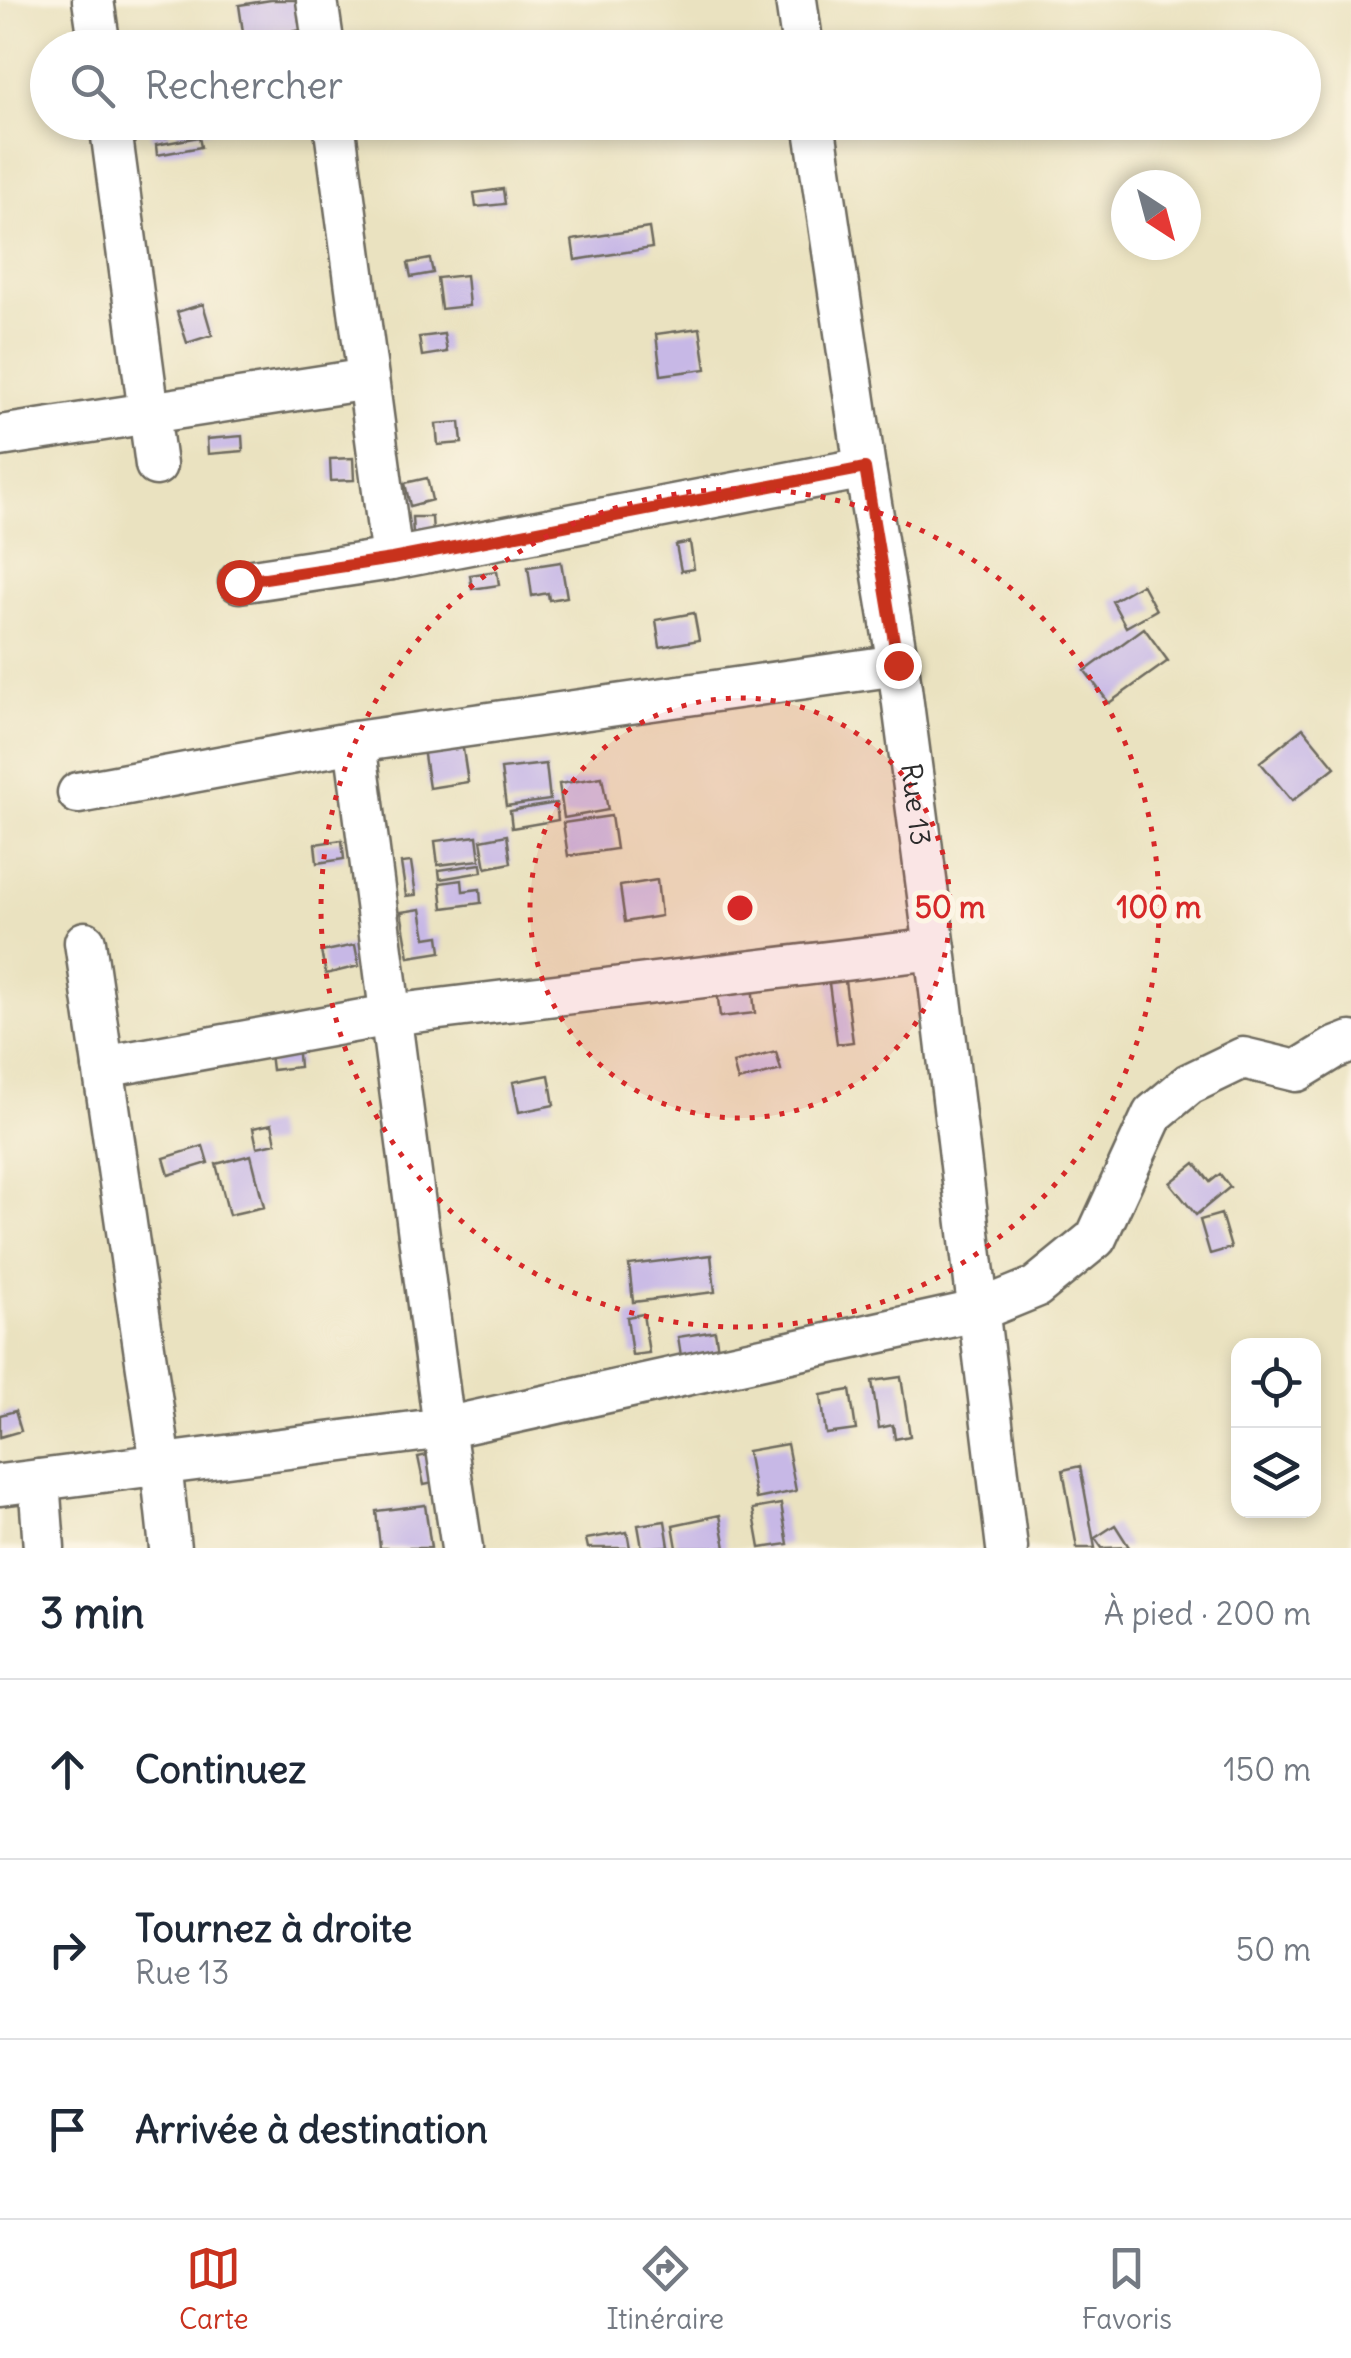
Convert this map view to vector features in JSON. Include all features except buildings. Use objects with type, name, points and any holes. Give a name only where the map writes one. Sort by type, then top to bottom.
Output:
[{"type":"street","points":[[93,0],[97,30]]},
{"type":"street","points":[[317,0],[321,30]]},
{"type":"street","points":[[796,0],[800,30]]},
{"type":"street","points":[[112,140],[156,465]]},
{"type":"street","points":[[336,140],[392,559]]},
{"type":"street","name":"Rue 13","points":[[817,140],[898,665],[1007,1548]]},
{"type":"street","points":[[0,436],[368,379]]},
{"type":"street","points":[[239,582],[392,559],[865,468]]},
{"type":"street","points":[[78,793],[355,742],[898,665]]},
{"type":"street","points":[[355,742],[462,1548]]},
{"type":"street","points":[[85,942],[162,1464],[170,1548]]},
{"type":"street","points":[[103,1067],[390,1015],[934,949]]},
{"type":"street","points":[[44,1548],[20,1482],[444,1428],[977,1311],[1036,1287],[1096,1238],[1153,1114],[1189,1084],[1243,1058],[1297,1071],[1351,1042]]},
{"type":"route","points":[[239,582],[392,559],[865,468],[898,665]]}]
